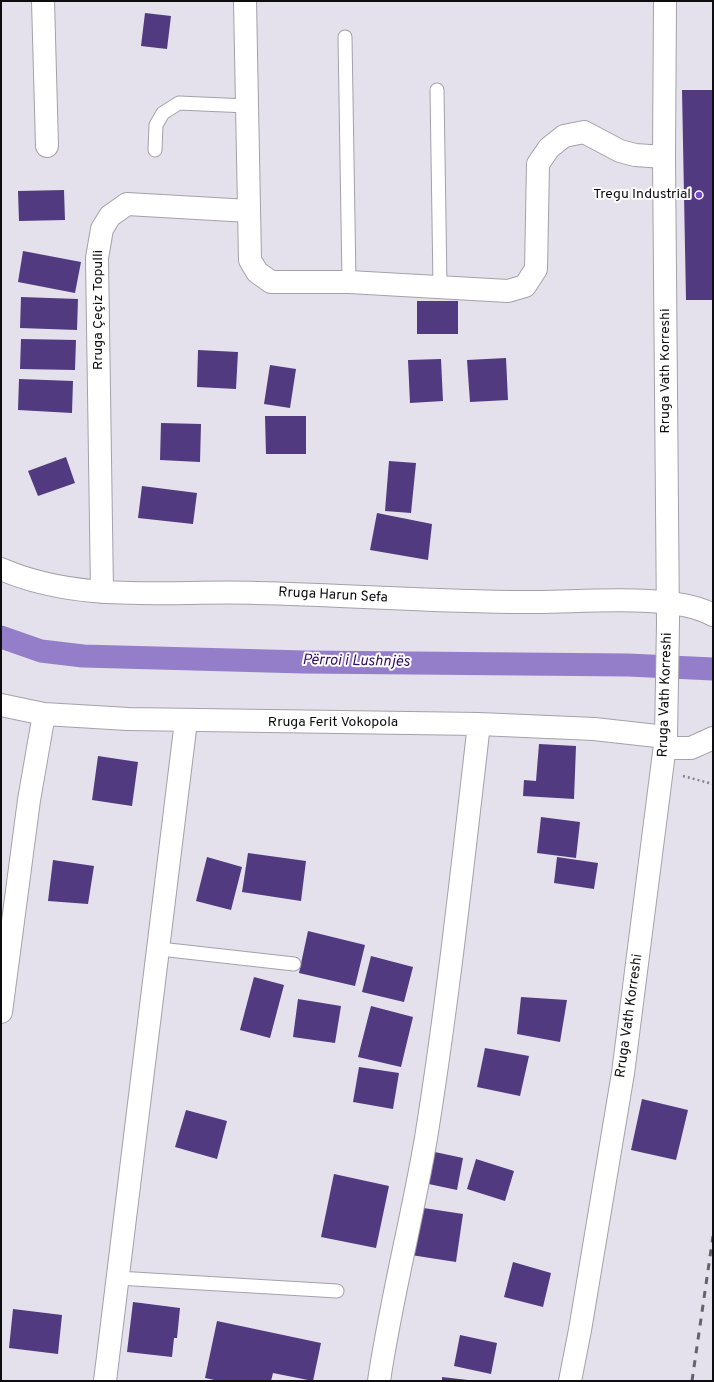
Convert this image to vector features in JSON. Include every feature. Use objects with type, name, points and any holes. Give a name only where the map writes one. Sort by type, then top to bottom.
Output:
[{"type":"street","points":[[43,1],[47,146]]},
{"type":"street","points":[[245,1],[250,260],[257,272],[271,282],[349,282],[508,291],[525,286],[536,269],[538,164],[549,148],[564,136],[584,132],[628,153],[664,157]]},
{"type":"street","name":"Rruga Vath Korreshi","points":[[570,1381],[580,1330],[623,1073],[666,734],[668,613],[664,157],[665,1]]},
{"type":"street","name":"Rruga Çeçiz Topulli","points":[[102,592],[97,258],[102,229],[110,216],[127,204],[249,211]]},
{"type":"street","name":"Rruga Harun Sefa","points":[[1,569],[51,586],[80,591],[254,592],[668,613],[699,608],[713,615]]},
{"type":"street","name":"Rruga Ferit Vokopola","points":[[1,705],[44,714],[186,721],[479,724],[594,729],[666,734],[691,748],[713,738]]},
{"type":"street","points":[[1,1012],[29,800],[44,714]]},
{"type":"street","points":[[105,1381],[160,948],[186,721]]},
{"type":"street","points":[[379,1381],[388,1324],[426,1139],[451,957],[479,724]]},
{"type":"lane","points":[[345,37],[349,282]]},
{"type":"lane","points":[[437,90],[440,286]]},
{"type":"lane","points":[[155,150],[156,125],[163,113],[179,103],[247,106]]},
{"type":"lane","points":[[160,948],[294,964]]},
{"type":"lane","points":[[117,1278],[337,1291]]},
{"type":"path","points":[[662,772],[713,784]]},
{"type":"building","points":[[145,13],[171,16],[167,49],[141,46]]},
{"type":"building","name":"Tregu Industrial","points":[[682,90],[713,90],[713,300],[686,300]]},
{"type":"building","points":[[64,190],[65,220],[19,221],[18,191]]},
{"type":"building","points":[[23,251],[81,262],[75,293],[18,282]]},
{"type":"building","points":[[21,297],[78,299],[77,330],[20,328]]},
{"type":"building","points":[[417,301],[458,301],[458,334],[417,334]]},
{"type":"building","points":[[21,339],[76,340],[75,370],[20,369]]},
{"type":"building","points":[[198,350],[238,352],[236,389],[197,387]]},
{"type":"building","points":[[506,358],[508,400],[470,402],[467,360]]},
{"type":"building","points":[[441,359],[443,401],[410,403],[408,360]]},
{"type":"building","points":[[270,365],[296,369],[290,408],[264,404]]},
{"type":"building","points":[[19,379],[73,381],[72,413],[18,410]]},
{"type":"building","points":[[265,416],[306,416],[306,454],[266,454]]},
{"type":"building","points":[[161,423],[201,424],[200,462],[160,460]]},
{"type":"building","points":[[66,457],[75,483],[38,496],[28,471]]},
{"type":"building","points":[[389,461],[416,463],[411,513],[385,511]]},
{"type":"building","points":[[142,486],[197,493],[193,524],[138,518]]},
{"type":"building","points":[[377,513],[432,524],[428,560],[370,550]]},
{"type":"building","points":[[539,744],[576,746],[574,799],[523,796],[524,780],[536,781]]},
{"type":"building","points":[[98,756],[138,762],[132,806],[92,800]]},
{"type":"building","points":[[541,817],[580,822],[576,858],[537,853]]},
{"type":"building","points":[[248,853],[306,861],[301,901],[242,892]]},
{"type":"building","points":[[207,857],[242,867],[231,910],[196,901]]},
{"type":"building","points":[[557,857],[598,863],[594,889],[554,883]]},
{"type":"building","points":[[53,860],[94,866],[88,904],[48,901]]},
{"type":"building","points":[[308,931],[365,945],[355,986],[299,973]]},
{"type":"building","points":[[371,956],[413,967],[404,1002],[362,992]]},
{"type":"building","points":[[254,977],[284,985],[270,1038],[240,1030]]},
{"type":"building","points":[[521,997],[567,1000],[560,1042],[517,1034]]},
{"type":"building","points":[[298,999],[341,1006],[335,1043],[293,1037]]},
{"type":"building","points":[[371,1006],[413,1017],[401,1067],[358,1057]]},
{"type":"building","points":[[485,1048],[529,1056],[520,1096],[477,1087]]},
{"type":"building","points":[[359,1067],[399,1073],[393,1109],[353,1102]]},
{"type":"building","points":[[642,1099],[688,1110],[676,1160],[631,1150]]},
{"type":"building","points":[[186,1110],[227,1121],[217,1159],[175,1147]]},
{"type":"building","points":[[430,1151],[463,1158],[457,1190],[424,1183]]},
{"type":"building","points":[[476,1159],[514,1171],[505,1201],[467,1189]]},
{"type":"building","points":[[334,1174],[389,1186],[376,1248],[321,1237]]},
{"type":"building","points":[[417,1207],[463,1214],[456,1262],[411,1255]]},
{"type":"building","points":[[513,1262],[551,1273],[543,1307],[504,1297]]},
{"type":"building","points":[[133,1302],[180,1308],[177,1338],[174,1338],[172,1357],[127,1352]]},
{"type":"building","points":[[13,1309],[62,1315],[58,1354],[9,1348]]},
{"type":"building","points":[[217,1321],[321,1343],[313,1381],[273,1373],[271,1381],[219,1381],[205,1378]]},
{"type":"building","points":[[460,1335],[497,1343],[491,1374],[454,1366]]},
{"type":"building","points":[[442,1377],[468,1380],[468,1381],[442,1381]]},
{"type":"waterway","name":"Përroi i Lushnjës","points":[[1,637],[41,651],[83,656],[304,662],[628,665],[713,669]]},
{"type":"railway","points":[[692,1381],[713,1236]]},
{"type":"place","name":"Tregu Industrial","points":[[699,195]]}]
